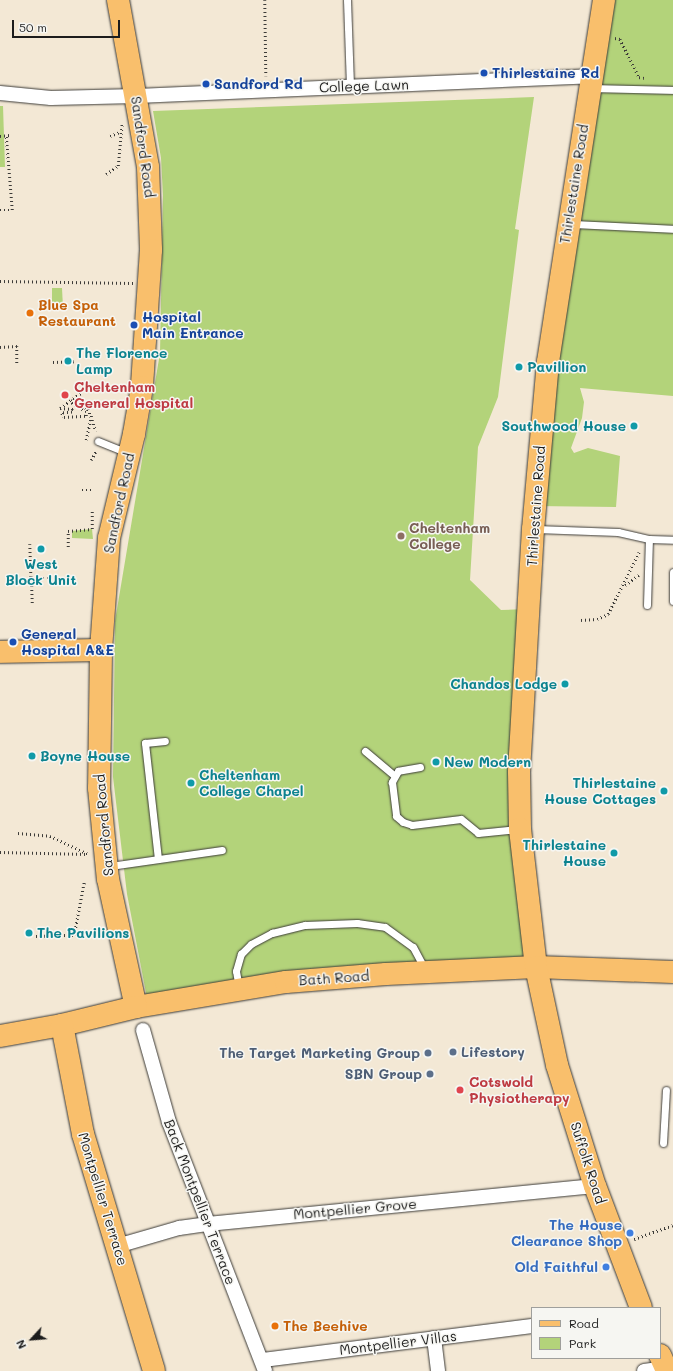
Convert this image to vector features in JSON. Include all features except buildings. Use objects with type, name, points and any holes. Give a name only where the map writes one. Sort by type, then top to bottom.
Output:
[{"type":"main road","name":"Sandford Road","points":[[118,0],[136,96],[150,197],[149,284],[143,380],[130,454],[109,538],[101,650],[98,788],[99,858],[136,1006]]},
{"type":"main road","name":"Thirlestaine Road","points":[[536,967],[520,829],[518,772],[533,529],[548,362],[567,224],[604,0]]},
{"type":"main road","points":[[0,652],[101,650]]},
{"type":"main road","name":"Bath Road","points":[[0,1036],[62,1025],[136,1006],[239,988],[286,982],[426,972],[536,967],[673,972]]},
{"type":"main road","name":"Suffolk Road","points":[[536,967],[557,1066],[594,1186],[616,1246],[642,1307]]},
{"type":"main road","name":"Montpellier Terrace","points":[[62,1025],[83,1134],[154,1371]]},
{"type":"street","name":"College Lawn","points":[[0,93],[51,98],[350,87],[590,82]]},
{"type":"street","name":"Back Montpellier Terrace","points":[[143,1030],[169,1122],[207,1224],[264,1366]]},
{"type":"street","name":"Montpellier Grove","points":[[117,1246],[179,1228],[207,1224],[594,1186]]},
{"type":"street","name":"Montpellier Villas","points":[[264,1366],[434,1338],[531,1326]]},
{"type":"street","points":[[434,1338],[438,1371]]},
{"type":"street","points":[[644,1371],[664,1364]]},
{"type":"lane","points":[[348,0],[350,87]]},
{"type":"lane","points":[[590,82],[646,89],[673,90]]},
{"type":"lane","points":[[567,224],[673,230]]},
{"type":"lane","points":[[98,441],[130,454]]},
{"type":"lane","points":[[533,529],[618,532],[649,539],[673,540]]},
{"type":"lane","points":[[647,605],[649,539]]},
{"type":"lane","points":[[673,572],[673,601]]},
{"type":"lane","points":[[158,860],[145,743],[165,741]]},
{"type":"lane","points":[[365,751],[394,775]]},
{"type":"lane","points":[[420,767],[398,771],[394,775],[392,782],[394,808],[396,816],[403,822],[412,825],[461,819],[478,833],[520,829]]},
{"type":"lane","points":[[99,858],[158,860],[222,850]]},
{"type":"lane","points":[[239,988],[238,966],[241,954],[251,944],[272,933],[306,925],[357,923],[385,927],[413,947],[426,972]]},
{"type":"lane","points":[[663,1143],[666,1090]]},
{"type":"path","points":[[265,0],[266,91]]},
{"type":"path","points":[[613,38],[620,39],[640,77],[646,78],[646,89]]},
{"type":"path","points":[[110,136],[120,132]]},
{"type":"path","points":[[0,136],[8,135],[12,210],[0,210]]},
{"type":"path","points":[[106,174],[118,166]]},
{"type":"path","points":[[0,281],[149,284]]},
{"type":"path","points":[[0,347],[17,346],[17,363]]},
{"type":"path","points":[[53,362],[77,361]]},
{"type":"path","points":[[70,401],[86,412],[86,416],[62,416],[62,413],[73,411],[71,408],[60,408],[81,392]]},
{"type":"path","points":[[70,401],[88,410],[98,441]]},
{"type":"path","points":[[86,440],[91,416]]},
{"type":"path","points":[[91,460],[94,457]]},
{"type":"path","points":[[82,490],[91,490]]},
{"type":"path","points":[[68,547],[68,531],[92,529],[92,510]]},
{"type":"path","points":[[30,544],[32,603]]},
{"type":"path","points":[[581,620],[597,619],[608,614],[623,586],[635,556],[639,552],[649,550]]},
{"type":"path","points":[[623,586],[635,576],[648,574]]},
{"type":"path","points":[[31,578],[74,578]]},
{"type":"path","points":[[18,833],[50,836],[99,858]]},
{"type":"path","points":[[0,852],[99,858]]},
{"type":"path","points":[[36,936],[74,935],[84,882]]},
{"type":"path","points":[[616,1246],[673,1225]]},
{"type":"green space","points":[[604,0],[673,0],[673,396],[580,388],[584,402],[582,418],[571,448],[574,453],[588,448],[620,456],[616,507],[535,506]]},
{"type":"green space","name":"Cheltenham College","points":[[534,97],[515,229],[519,230],[498,397],[478,447],[470,580],[501,610],[528,609],[523,700],[536,967],[147,998],[127,894],[113,777],[115,621],[160,353],[163,196],[161,158],[153,111]]},
{"type":"green space","points":[[0,106],[3,106],[5,167],[0,167]]},
{"type":"green space","points":[[52,288],[62,288],[63,308],[52,308]]},
{"type":"green space","points":[[92,529],[93,539],[72,538],[72,531]]},
{"type":"place","name":"Thirlestaine Rd","points":[[484,73]]},
{"type":"place","name":"Sandford Rd","points":[[206,84]]},
{"type":"place","name":"Blue Spa Restaurant","points":[[30,313]]},
{"type":"place","name":"Hospital Main Entrance","points":[[134,325]]},
{"type":"place","name":"The Florence Lamp","points":[[68,361]]},
{"type":"place","name":"Pavillion","points":[[519,367]]},
{"type":"place","name":"Cheltenham General Hospital","points":[[65,395]]},
{"type":"place","name":"Southwood House","points":[[634,426]]},
{"type":"place","name":"Cheltenham College","points":[[401,536]]},
{"type":"place","name":"West Block Unit","points":[[41,549]]},
{"type":"place","name":"General Hospital A&E","points":[[13,642]]},
{"type":"place","name":"Chandos Lodge","points":[[565,684]]},
{"type":"place","name":"Boyne House","points":[[32,756]]},
{"type":"place","name":"New Modern","points":[[436,762]]},
{"type":"place","name":"Cheltenham College Chapel","points":[[191,783]]},
{"type":"place","name":"Thirlestaine House Cottages","points":[[664,791]]},
{"type":"place","name":"Thirlestaine House","points":[[614,853]]},
{"type":"place","name":"The Pavilions","points":[[29,933]]},
{"type":"place","name":"Lifestory","points":[[453,1052]]},
{"type":"place","name":"The Target Marketing Group","points":[[428,1053]]},
{"type":"place","name":"SBN Group","points":[[430,1074]]},
{"type":"place","name":"Cotswold Physiotherapy","points":[[460,1090]]},
{"type":"place","name":"The House Clearance Shop","points":[[630,1233]]},
{"type":"place","name":"Old Faithful","points":[[606,1267]]},
{"type":"place","name":"The Beehive","points":[[275,1326]]}]
